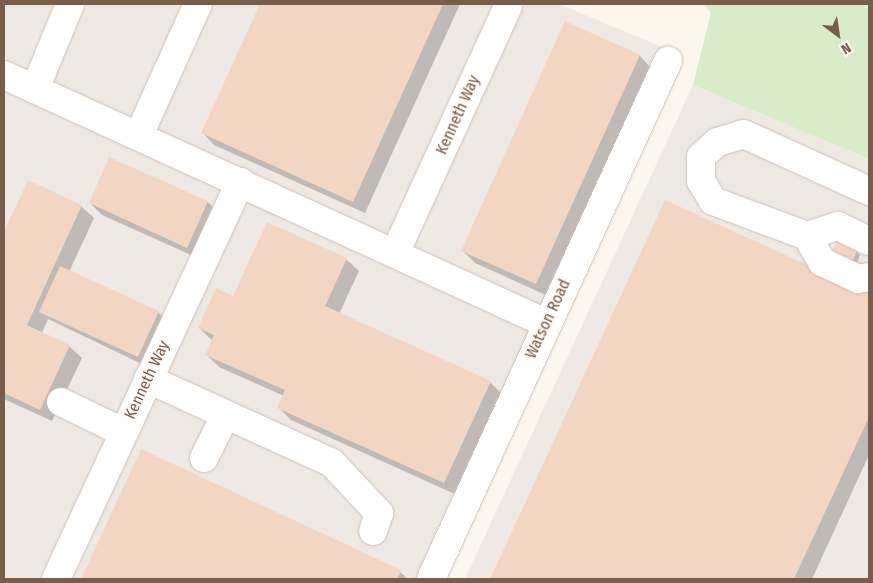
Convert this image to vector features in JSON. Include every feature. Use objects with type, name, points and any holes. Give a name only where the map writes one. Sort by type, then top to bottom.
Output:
[{"type":"street","points":[[35,89],[70,4]]},
{"type":"street","points":[[139,135],[198,4]]},
{"type":"street","name":"Kenneth Way","points":[[396,251],[508,6]]},
{"type":"street","name":"Watson Road","points":[[431,579],[546,323],[668,61]]},
{"type":"street","points":[[4,75],[396,251],[546,323]]},
{"type":"street","points":[[869,191],[744,134],[717,142],[701,157],[701,181],[713,201],[807,236],[838,226],[869,241]]},
{"type":"street","name":"Kenneth Way","points":[[56,579],[240,182]]},
{"type":"street","points":[[807,236],[822,262],[858,279],[869,277]]},
{"type":"street","points":[[148,379],[225,416],[332,463],[379,513],[373,531]]},
{"type":"street","points":[[61,402],[123,432]]},
{"type":"street","points":[[204,458],[225,416]]},
{"type":"shaded area","points":[[4,4],[559,4],[662,47],[416,579],[4,579]]},
{"type":"shaded area","points":[[693,85],[869,159],[869,579],[465,579]]},
{"type":"green space","points":[[704,4],[869,4],[869,159],[693,85],[711,13]]},
{"type":"building","points":[[260,4],[443,4],[353,202],[201,133]]},
{"type":"building","points":[[565,21],[640,55],[536,284],[461,251]]},
{"type":"building","points":[[109,157],[208,201],[187,248],[89,203]]},
{"type":"building","points":[[28,180],[82,205],[27,325],[70,345],[40,410],[4,393],[4,232]]},
{"type":"building","points":[[665,200],[869,293],[869,417],[794,579],[490,579]]},
{"type":"building","points":[[267,222],[347,258],[325,306],[491,381],[444,483],[277,408],[285,390],[205,355],[214,335],[198,328],[216,288],[233,296]]},
{"type":"building","points":[[837,241],[857,250],[853,260],[832,252]]},
{"type":"building","points":[[60,266],[159,311],[138,357],[39,312]]},
{"type":"building","points":[[141,449],[401,570],[397,579],[81,579]]}]
